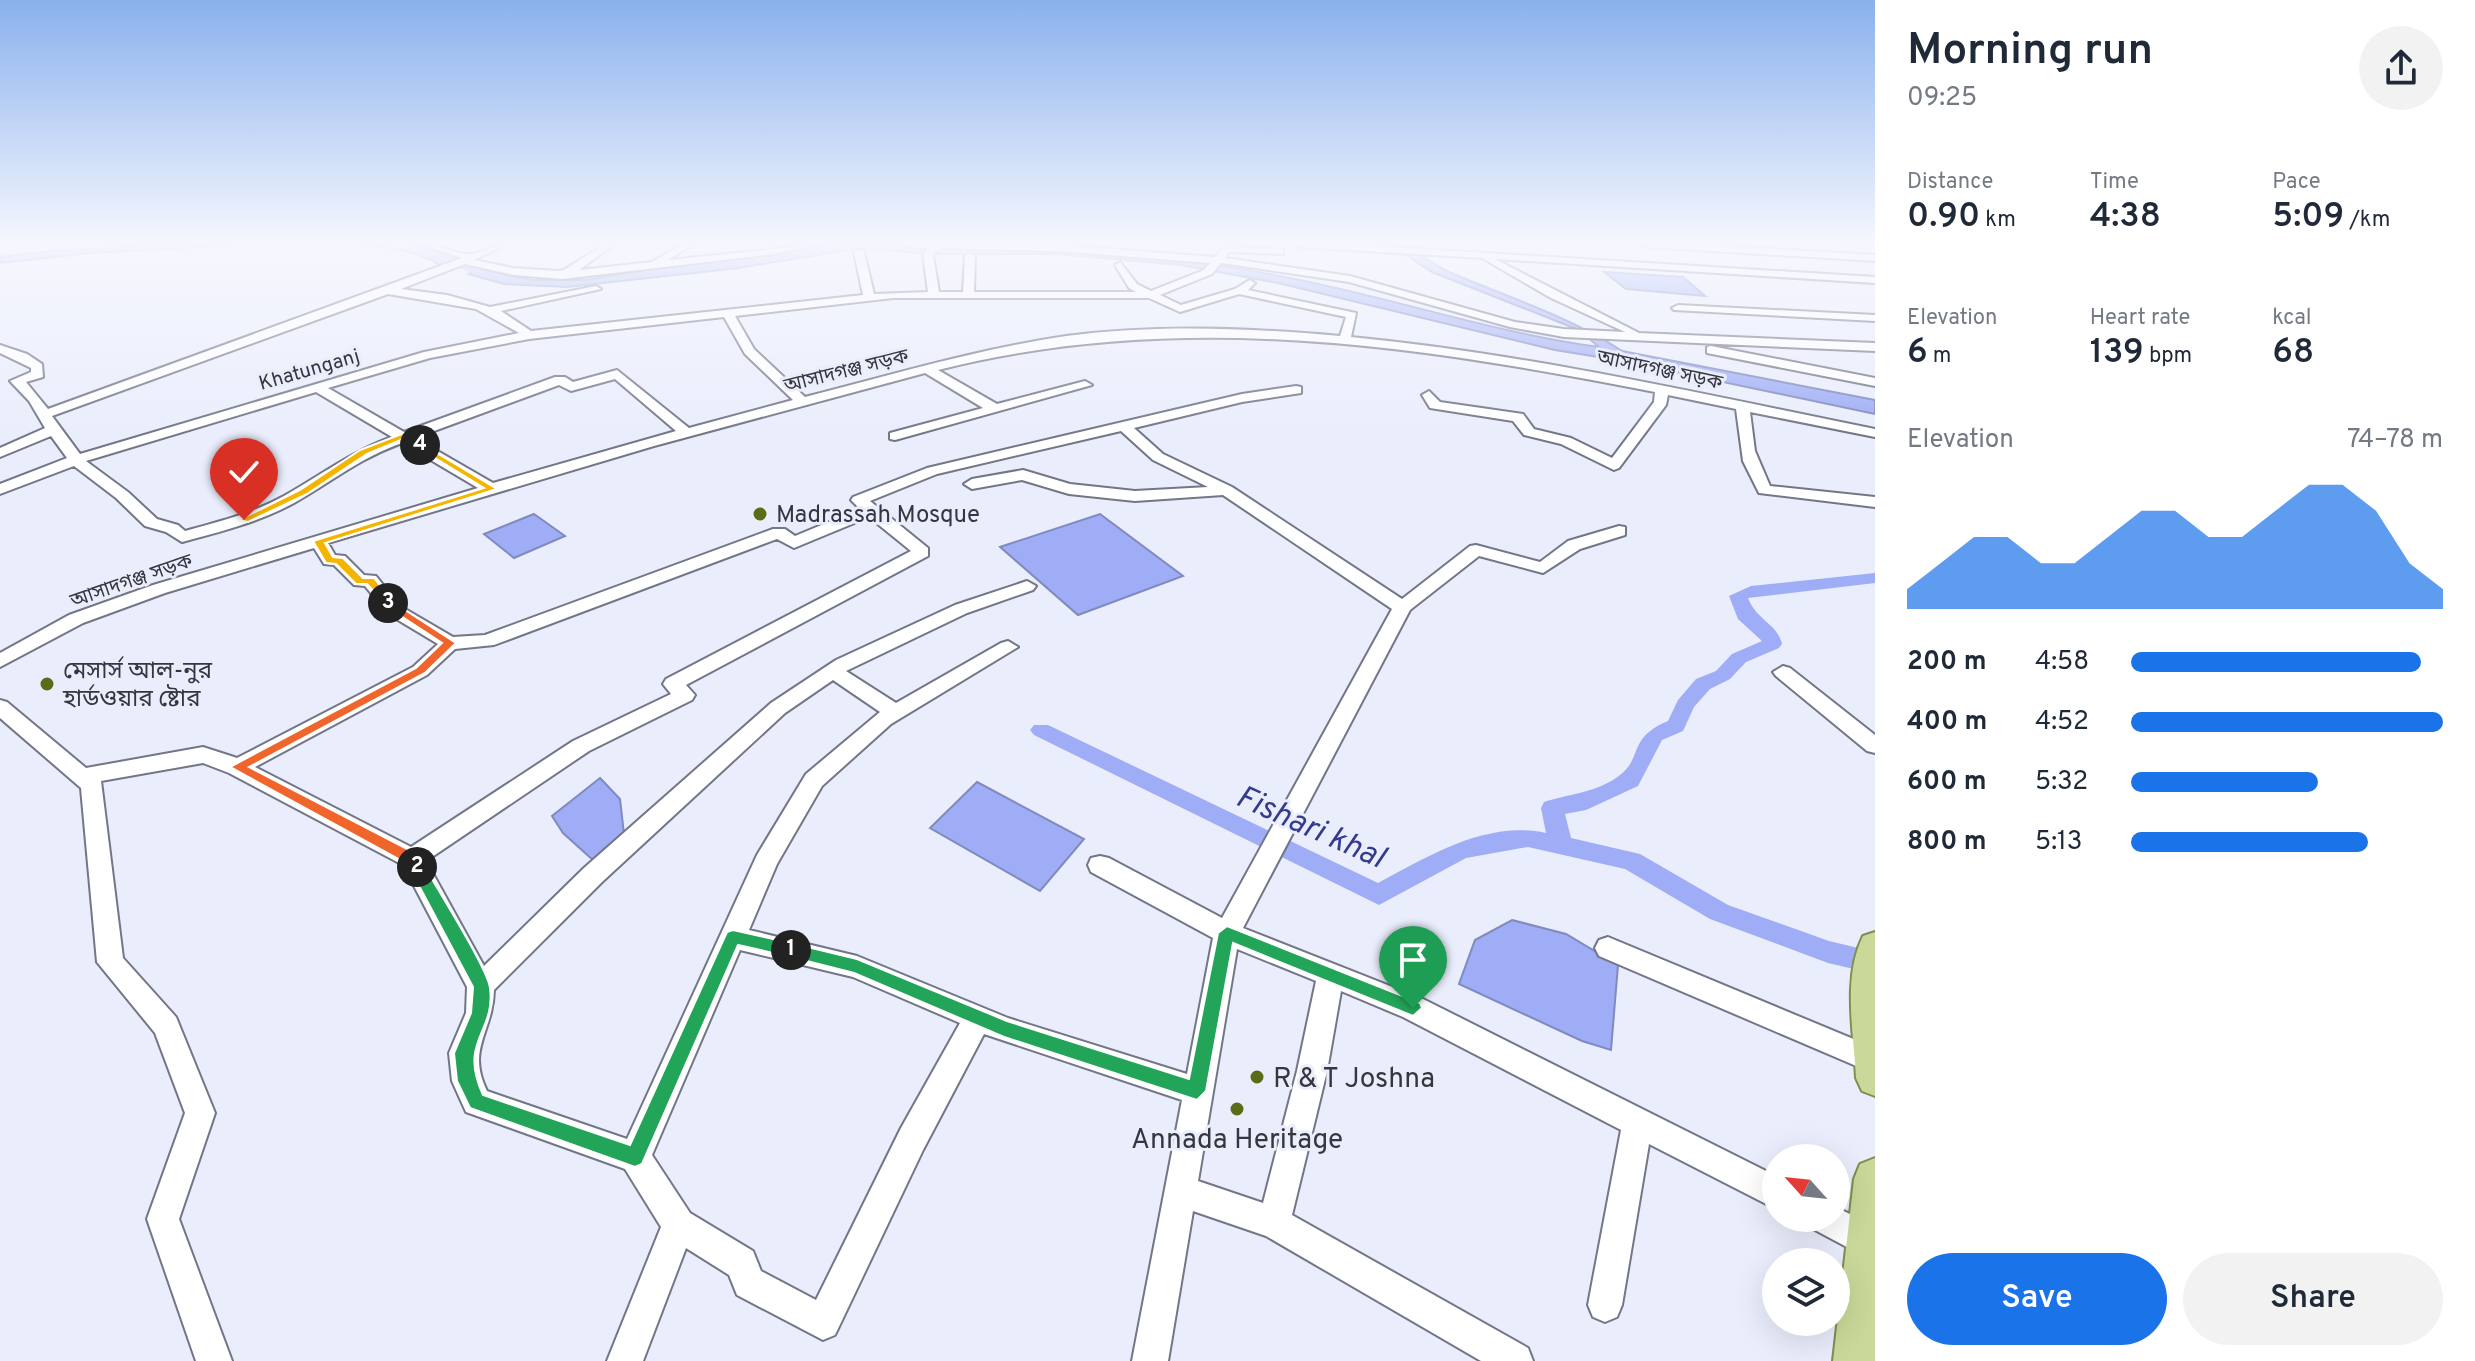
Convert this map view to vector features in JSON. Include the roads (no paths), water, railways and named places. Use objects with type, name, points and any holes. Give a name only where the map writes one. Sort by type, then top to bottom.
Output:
[{"type":"main road","points":[[1875,946],[1869,985],[1875,1078]]},
{"type":"main road","points":[[1856,1361],[1871,1243],[1875,1179]]},
{"type":"street","points":[[46,414],[341,308]]},
{"type":"street","points":[[487,308],[529,335]]},
{"type":"street","points":[[491,310],[503,308]]},
{"type":"street","name":"Khatunganj","points":[[0,489],[75,460],[428,355],[529,335],[782,308]]},
{"type":"street","points":[[1193,308],[1206,335]]},
{"type":"street","points":[[1317,308],[1352,315],[1345,338]]},
{"type":"street","points":[[1452,308],[1514,325],[1564,333],[1875,347]]},
{"type":"street","points":[[1580,308],[1644,337],[1875,382]]},
{"type":"street","points":[[1678,308],[1875,318]]},
{"type":"street","points":[[728,314],[749,351],[803,402]]},
{"type":"street","name":"আসাদগঞ্জ সড়ক","points":[[0,661],[76,619],[159,589],[685,432],[1030,344],[1109,336],[1345,338],[1524,363],[1662,388],[1875,433]]},
{"type":"street","points":[[0,349],[23,357],[37,367],[38,374],[17,381],[46,414],[53,430],[75,460],[122,495],[151,523],[172,528],[182,537],[244,520],[288,500],[339,465],[404,436],[558,380],[571,387],[617,374],[685,432]]},
{"type":"street","points":[[928,370],[993,408]]},
{"type":"street","points":[[895,436],[1085,385]]},
{"type":"street","points":[[0,392],[24,387]]},
{"type":"street","points":[[317,387],[492,489]]},
{"type":"street","points":[[1429,395],[1435,405],[1518,417],[1529,432],[1566,441],[1614,465],[1661,402],[1662,388]]},
{"type":"street","points":[[412,858],[581,746],[685,695],[673,684],[922,552],[859,500],[932,471],[1260,394],[1296,390]]},
{"type":"street","points":[[1743,407],[1743,439],[1749,450],[1750,470],[1765,490],[1875,502]]},
{"type":"street","points":[[1124,426],[1158,457],[1226,490],[1402,607]]},
{"type":"street","points":[[0,453],[53,430]]},
{"type":"street","points":[[972,484],[1023,475],[1069,489],[1135,496],[1226,490]]},
{"type":"street","points":[[318,541],[330,560],[339,560],[360,581],[370,580],[394,610],[450,643],[487,641],[779,533],[794,543],[871,510]]},
{"type":"street","points":[[1150,1361],[1227,933],[1402,607],[1476,550],[1543,568],[1574,545],[1619,531]]},
{"type":"street","points":[[481,986],[593,875],[718,758],[778,708],[833,671],[961,609],[1027,586]]},
{"type":"street","points":[[237,767],[420,671],[450,643]]},
{"type":"street","points":[[635,1157],[766,862],[814,780],[895,712],[1008,647]]},
{"type":"street","points":[[833,671],[895,712]]},
{"type":"street","points":[[1783,672],[1875,746]]},
{"type":"street","points":[[0,707],[92,785],[110,962],[166,1026],[200,1113],[163,1219],[214,1361]]},
{"type":"street","points":[[83,776],[203,755],[214,756],[412,858],[481,986],[480,1013],[463,1053],[467,1081],[477,1102],[635,1157],[678,1225],[741,1263],[749,1283],[823,1323],[912,1139],[978,1017]]},
{"type":"street","points":[[1100,865],[1227,933],[1413,1008],[1762,1186]]},
{"type":"street","points":[[733,937],[857,967],[978,1017],[1197,1091]]},
{"type":"street","points":[[1608,948],[1874,1061]]},
{"type":"street","points":[[1274,1223],[1312,1071],[1331,975]]},
{"type":"street","points":[[1605,1305],[1638,1120]]},
{"type":"street","points":[[1179,1190],[1274,1223],[1515,1361]]},
{"type":"street","points":[[625,1361],[678,1225]]},
{"type":"street","points":[[1850,1232],[1871,1243]]},
{"type":"water","points":[[1379,308],[1417,308],[1517,332],[1599,347],[1579,330],[1522,308],[1536,308],[1622,351],[1875,400],[1875,414],[1623,361],[1555,350]]},
{"type":"water","points":[[534,514],[565,536],[514,558],[484,534]]},
{"type":"water","points":[[1100,514],[1183,576],[1078,615],[1000,547]]},
{"type":"water","points":[[600,778],[620,799],[624,834],[595,862],[563,833],[552,816]]},
{"type":"water","points":[[977,782],[1084,839],[1040,891],[930,828]]},
{"type":"water","points":[[1512,920],[1566,934],[1618,965],[1611,1050],[1582,1041],[1459,984],[1475,940]]},
{"type":"waterway","points":[[1561,845],[1552,808],[1578,804],[1630,780],[1654,735],[1676,726],[1685,705],[1703,684],[1723,675],[1739,658],[1772,644],[1770,635],[1745,615],[1738,596],[1751,591],[1875,578]]},
{"type":"waterway","name":"Fishari khal","points":[[1041,730],[1379,895],[1461,850],[1528,838],[1631,861],[1719,912],[1828,952],[1875,963]]},
{"type":"place","name":"Madrassah Mosque","points":[[760,514]]},
{"type":"place","name":"মেসার্স আল-নুর হার্ডওয়ার ষ্টোর","points":[[47,684]]},
{"type":"place","name":"R & T Joshna","points":[[1257,1077]]},
{"type":"place","name":"Annada Heritage","points":[[1237,1109]]}]
